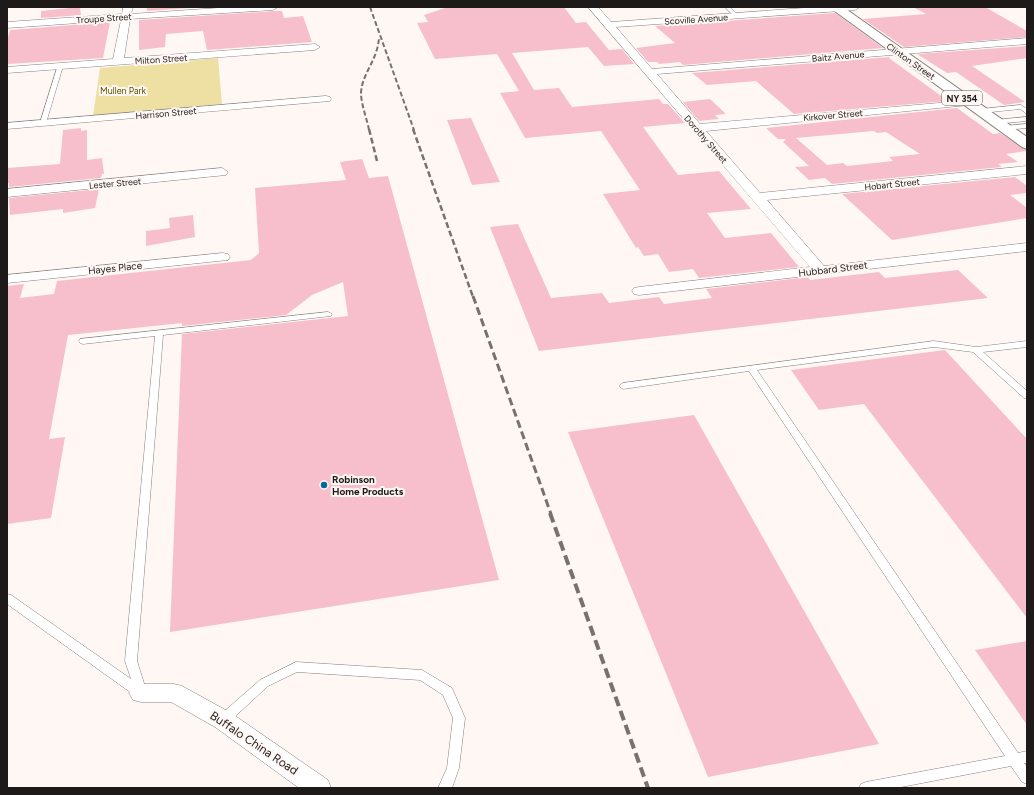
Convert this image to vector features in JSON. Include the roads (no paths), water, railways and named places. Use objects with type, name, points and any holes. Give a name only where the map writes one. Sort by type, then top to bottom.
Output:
[{"type":"main road","name":"Clinton Street","points":[[836,8],[1027,144]]},
{"type":"street","name":"Troupe Street","points":[[7,25],[127,12],[273,7]]},
{"type":"street","name":"Dorothy Street","points":[[594,7],[696,128],[820,270]]},
{"type":"street","name":"Scoville Avenue","points":[[608,25],[855,7]]},
{"type":"street","points":[[118,62],[127,12]]},
{"type":"street","name":"Baitz Avenue","points":[[649,72],[1027,41]]},
{"type":"street","name":"Milton Street","points":[[7,70],[315,47]]},
{"type":"street","name":"Harrison Street","points":[[7,126],[326,99]]},
{"type":"street","name":"Kirkover Street","points":[[696,128],[969,102]]},
{"type":"street","name":"Hobart Street","points":[[758,198],[1027,170]]},
{"type":"street","name":"Lester Street","points":[[7,193],[222,172]]},
{"type":"street","name":"Hubbard Street","points":[[639,291],[1027,247]]},
{"type":"street","name":"Hayes Place","points":[[7,280],[223,257]]},
{"type":"street","name":"Buffalo China Road","points":[[141,693],[174,693],[223,720],[319,788]]},
{"type":"lane","points":[[727,7],[737,16]]},
{"type":"lane","points":[[43,123],[60,66]]},
{"type":"lane","points":[[981,111],[1021,107],[1027,112]]},
{"type":"lane","points":[[1001,125],[1027,119]]},
{"type":"lane","points":[[1001,125],[1027,126]]},
{"type":"lane","points":[[83,341],[328,314]]},
{"type":"lane","points":[[141,693],[130,662],[159,332]]},
{"type":"lane","points":[[623,386],[934,344],[976,350],[1027,344]]},
{"type":"lane","points":[[976,350],[1027,396]]},
{"type":"lane","points":[[751,368],[1021,758],[1027,778]]},
{"type":"lane","points":[[7,598],[141,693]]},
{"type":"lane","points":[[223,720],[264,683],[296,667],[422,674],[448,692],[460,718],[454,768],[445,788]]},
{"type":"lane","points":[[866,788],[1021,758]]},
{"type":"railway","points":[[370,7],[414,130]]},
{"type":"railway","points":[[369,130],[361,93],[364,79],[376,53],[379,37]]},
{"type":"railway","points":[[369,129],[377,161]]},
{"type":"railway","points":[[413,129],[473,297]]},
{"type":"railway","points":[[473,296],[551,514]]},
{"type":"railway","points":[[550,513],[648,788]]},
{"type":"place","name":"Robinson Home Products","points":[[324,485]]},
{"type":"park label","name":"Mullen Park","points":[[123,90]]}]
